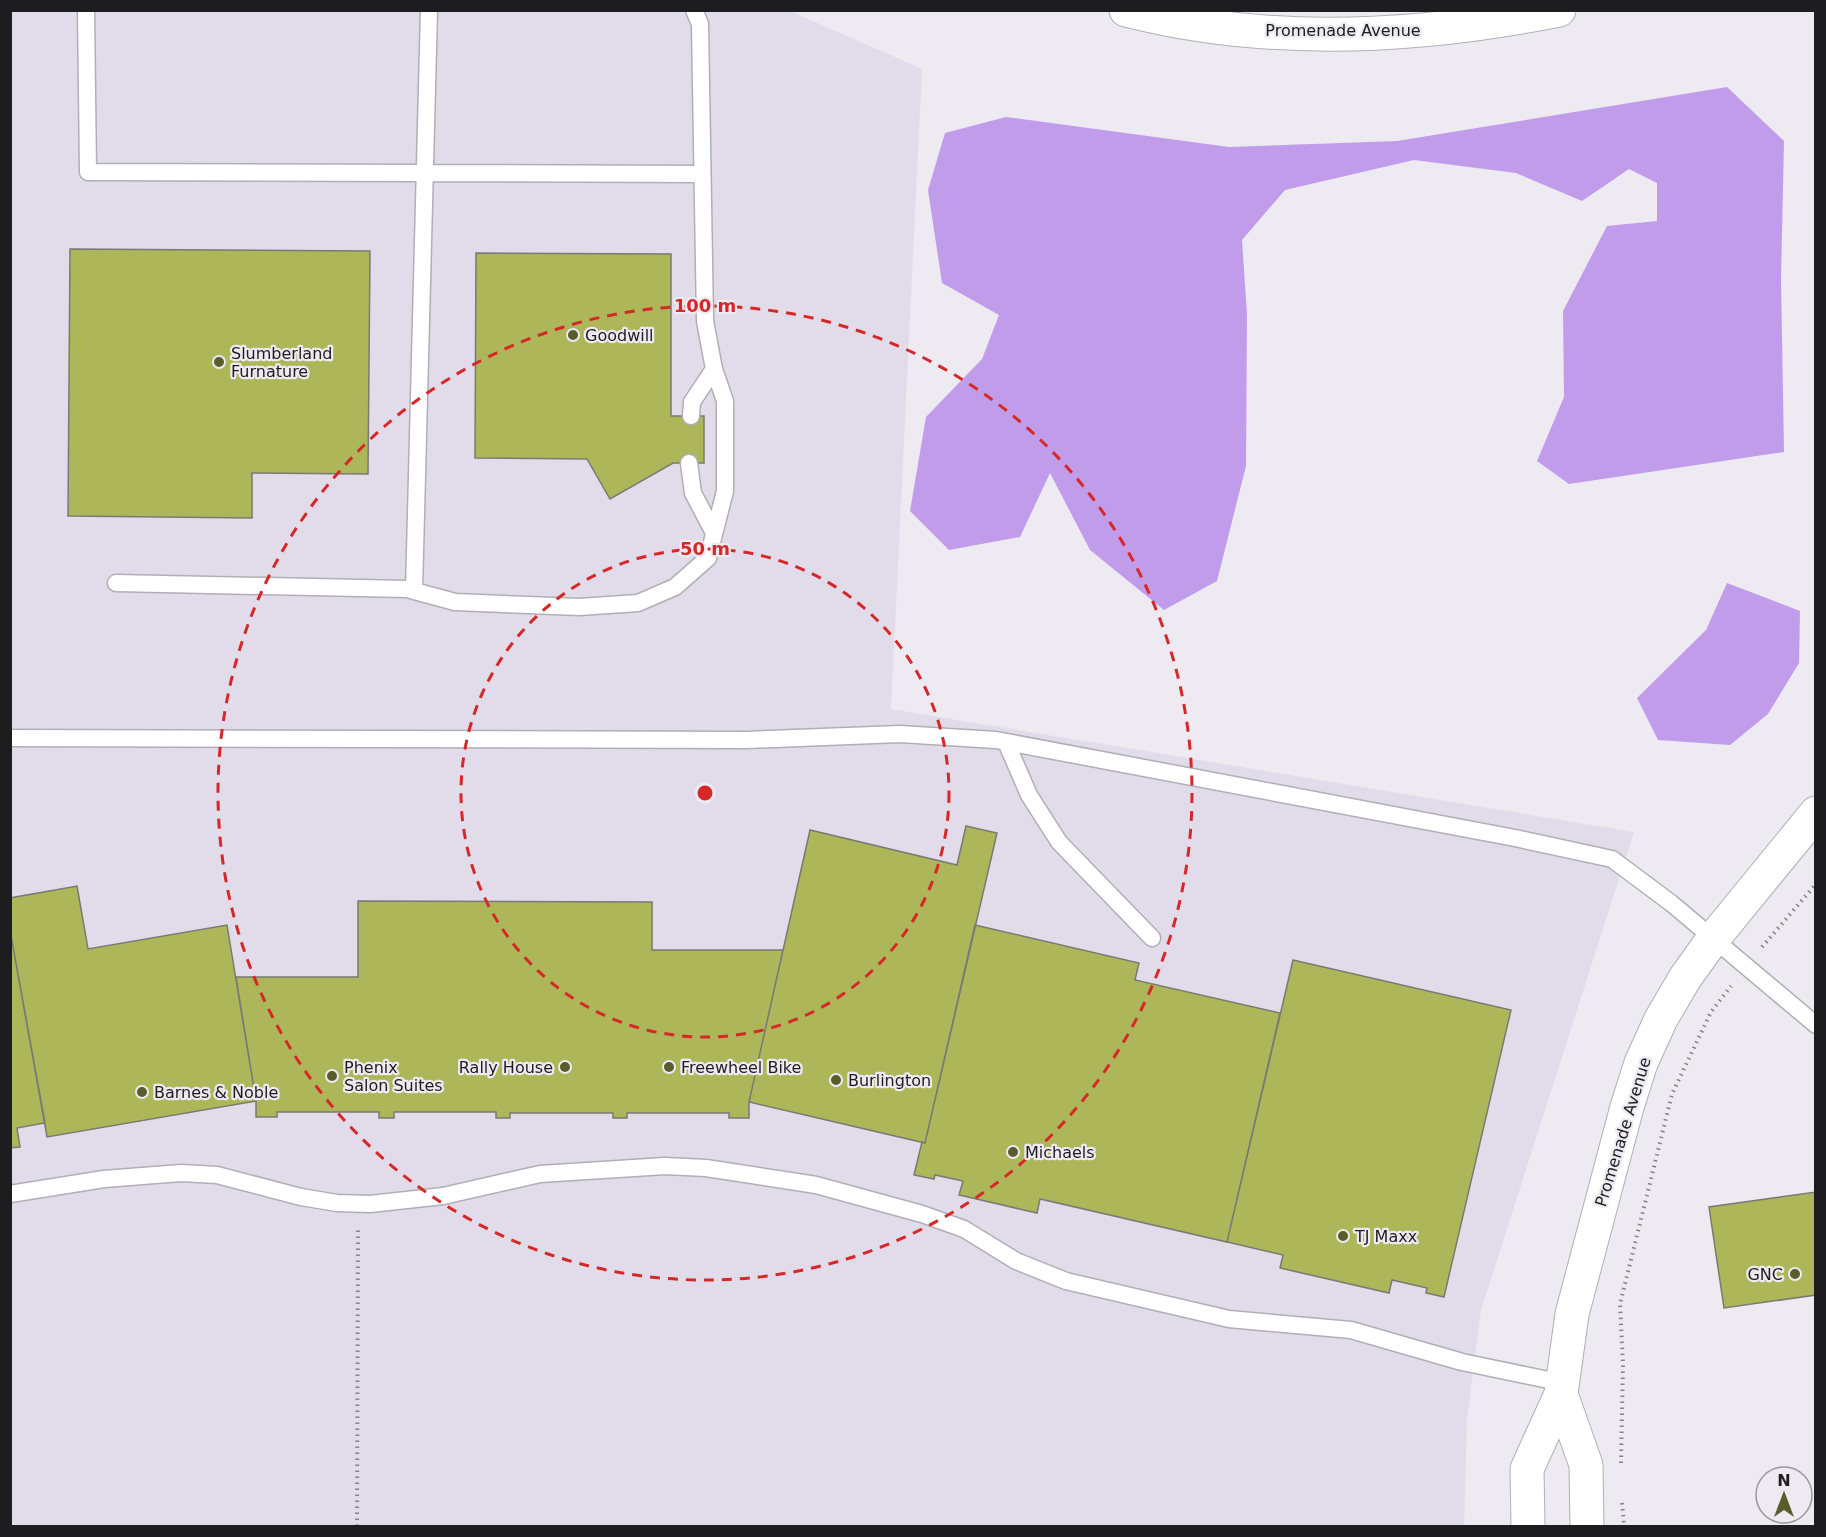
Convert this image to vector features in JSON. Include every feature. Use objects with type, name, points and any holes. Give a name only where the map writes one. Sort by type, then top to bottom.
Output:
[{"type":"street","name":"Promenade Avenue","points":[[1126,10],[1235,28],[1304,33],[1390,33],[1459,28],[1559,10]]},
{"type":"street","name":"Promenade Avenue","points":[[1528,1527],[1527,1469],[1562,1388],[1572,1314],[1641,1063],[1665,1011],[1685,978],[1713,939],[1815,813]]},
{"type":"street","name":"Promenade Avenue","points":[[1562,1388],[1586,1465],[1587,1527]]},
{"type":"lane","points":[[86,10],[88,172],[702,174]]},
{"type":"lane","points":[[414,591],[427,174],[429,10]]},
{"type":"lane","points":[[116,583],[414,591],[455,602],[579,607],[638,603],[675,587],[708,558],[725,491],[725,401],[714,369],[705,321],[700,24],[694,10]]},
{"type":"lane","points":[[691,416],[692,402],[714,369]]},
{"type":"lane","points":[[689,464],[693,493],[714,533]]},
{"type":"lane","points":[[10,738],[746,740],[900,734],[1006,742],[1515,838],[1612,859],[1713,939],[1815,1025]]},
{"type":"lane","points":[[1006,742],[1029,795],[1059,842],[1152,938]]},
{"type":"lane","points":[[10,1194],[104,1179],[181,1173],[217,1175],[301,1197],[358,1204],[443,1196],[540,1174],[606,1168],[665,1166],[755,1174],[816,1185],[922,1214],[964,1229],[1016,1261],[1066,1281],[1229,1319],[1351,1330],[1562,1388]]},
{"type":"path","points":[[1621,1471],[1623,1364],[1620,1304],[1672,1094],[1711,1012],[1815,884]]},
{"type":"path","points":[[357,1527],[358,1204]]},
{"type":"path","points":[[1622,1493],[1624,1527]]},
{"type":"shaded area","points":[[10,11],[790,11],[922,69],[891,709],[1634,832],[1481,1310],[1467,1419],[1464,1526],[11,1526]]},
{"type":"shaded area","points":[[1727,87],[1784,141],[1781,279],[1784,452],[1569,484],[1537,461],[1564,397],[1563,311],[1607,226],[1657,221],[1657,183],[1629,169],[1582,201],[1516,173],[1414,160],[1285,190],[1242,240],[1247,314],[1246,466],[1217,581],[1164,610],[1090,550],[1050,473],[1020,537],[949,550],[910,511],[926,417],[982,359],[999,315],[942,283],[928,190],[945,133],[1006,117],[1229,147],[1397,141]]},
{"type":"shaded area","points":[[1727,583],[1800,611],[1799,663],[1768,714],[1730,745],[1658,740],[1637,698],[1706,630]]},
{"type":"building","name":"Slumberland Furnature","points":[[70,249],[370,251],[368,474],[252,473],[252,518],[68,516]]},
{"type":"building","name":"Goodwill","points":[[476,253],[671,254],[671,416],[704,416],[704,463],[673,463],[610,499],[587,459],[475,458]]},
{"type":"building","points":[[966,826],[997,833],[925,1143],[749,1102],[810,830],[957,865]]},
{"type":"building","points":[[77,886],[88,949],[227,925],[256,1101],[47,1137],[10,930],[10,898]]},
{"type":"building","points":[[358,901],[652,902],[652,950],[783,950],[749,1102],[749,1118],[729,1118],[729,1113],[627,1113],[627,1118],[613,1118],[613,1113],[510,1113],[510,1118],[496,1118],[496,1112],[394,1112],[394,1118],[379,1118],[379,1112],[277,1112],[277,1117],[256,1117],[256,1101],[236,977],[358,977]]},
{"type":"building","points":[[975,925],[1139,963],[1135,980],[1280,1013],[1227,1242],[1040,1199],[1037,1213],[959,1195],[963,1181],[935,1175],[934,1179],[914,1175],[922,1142],[925,1143]]},
{"type":"building","points":[[10,930],[45,1123],[17,1128],[20,1147],[10,1148]]},
{"type":"building","points":[[1293,960],[1511,1010],[1444,1297],[1426,1293],[1427,1288],[1392,1280],[1389,1293],[1280,1268],[1283,1255],[1227,1242]]},
{"type":"building","points":[[1816,1192],[1816,1295],[1724,1308],[1709,1207]]},
{"type":"place","name":"Goodwill","points":[[573,335]]},
{"type":"place","name":"Slumberland Furnature","points":[[219,362]]},
{"type":"place","name":"Rally House","points":[[565,1067]]},
{"type":"place","name":"Freewheel Bike","points":[[669,1067]]},
{"type":"place","name":"Phenix Salon Suites","points":[[332,1076]]},
{"type":"place","name":"Burlington","points":[[836,1080]]},
{"type":"place","name":"Barnes & Noble","points":[[142,1092]]},
{"type":"place","name":"Michaels","points":[[1013,1152]]},
{"type":"place","name":"TJ Maxx","points":[[1343,1236]]},
{"type":"place","name":"GNC","points":[[1795,1274]]}]
